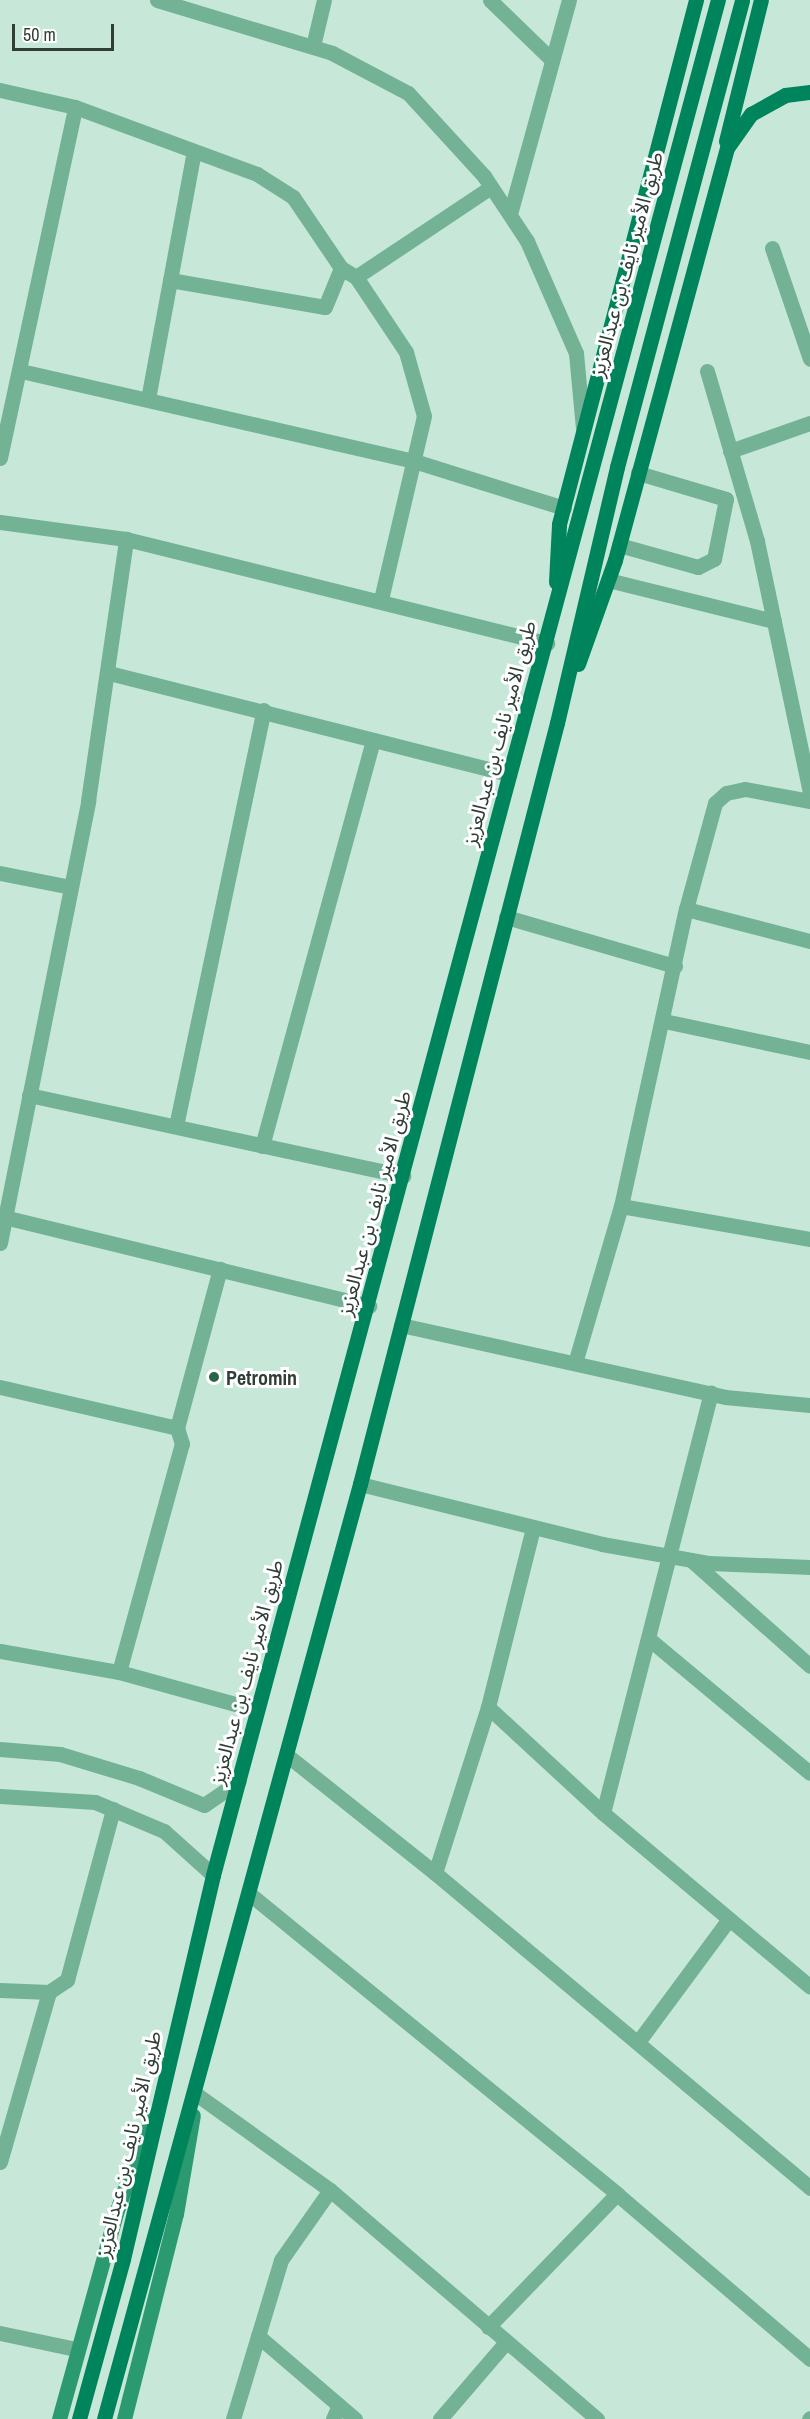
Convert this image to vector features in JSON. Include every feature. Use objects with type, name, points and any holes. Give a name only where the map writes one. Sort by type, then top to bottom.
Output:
[{"type":"main road","name":"طريق الأمير نايف بن عبدالعزيز","points":[[79,2419],[213,1875],[369,1306],[508,774],[547,643],[718,0]]},
{"type":"main road","points":[[104,2419],[251,1895],[402,1325],[557,723],[614,478],[742,0]]},
{"type":"main road","points":[[557,723],[619,545],[719,170],[761,0]]},
{"type":"main road","points":[[554,615],[564,508],[696,4]]},
{"type":"main road","points":[[719,170],[738,128],[751,114],[785,95],[810,92]]},
{"type":"main road","points":[[59,2419],[76,2349],[116,2213],[163,2082]]},
{"type":"main road","points":[[124,2419],[176,2214],[196,2094]]},
{"type":"street","points":[[160,0],[313,46],[408,93],[491,187],[527,241],[576,354],[583,434]]},
{"type":"street","points":[[313,46],[324,0]]},
{"type":"street","points":[[490,0],[552,60]]},
{"type":"street","points":[[510,214],[569,0]]},
{"type":"street","points":[[0,90],[75,107],[257,174],[293,198],[342,268],[356,277],[406,352],[424,416],[381,598]]},
{"type":"street","points":[[0,458],[21,371],[75,107]]},
{"type":"street","points":[[148,399],[194,152]]},
{"type":"street","points":[[356,277],[491,187]]},
{"type":"street","points":[[772,248],[810,359]]},
{"type":"street","points":[[170,280],[325,307],[342,268]]},
{"type":"street","points":[[707,370],[774,621],[810,792]]},
{"type":"street","points":[[21,371],[414,462],[564,508]]},
{"type":"street","points":[[730,451],[810,423]]},
{"type":"street","points":[[619,545],[698,567],[714,559],[726,499],[638,473]]},
{"type":"street","points":[[0,522],[126,539],[381,598],[547,643]]},
{"type":"street","points":[[0,1243],[70,887],[109,673],[126,539]]},
{"type":"street","points":[[608,580],[774,621]]},
{"type":"street","points":[[109,673],[264,710],[508,774]]},
{"type":"street","points":[[176,1126],[264,710]]},
{"type":"street","points":[[262,1146],[373,740]]},
{"type":"street","points":[[575,1363],[621,1206],[664,1021],[686,909],[715,803],[726,793],[745,789],[810,801]]},
{"type":"street","points":[[0,873],[70,887]]},
{"type":"street","points":[[686,909],[810,941]]},
{"type":"street","points":[[506,918],[675,966]]},
{"type":"street","points":[[664,1021],[810,1052]]},
{"type":"street","points":[[28,1095],[403,1176]]},
{"type":"street","points":[[621,1206],[810,1239]]},
{"type":"street","points":[[4,1217],[369,1306]]},
{"type":"street","points":[[119,1672],[182,1444],[177,1428],[220,1269]]},
{"type":"street","points":[[402,1325],[711,1393],[810,1405]]},
{"type":"street","points":[[0,1387],[177,1428]]},
{"type":"street","points":[[603,1813],[672,1555],[711,1393]]},
{"type":"street","points":[[360,1484],[532,1528],[688,1558],[810,1567]]},
{"type":"street","points":[[435,1873],[488,1707],[532,1528]]},
{"type":"street","points":[[688,1558],[810,1666]]},
{"type":"street","points":[[650,1639],[810,1773]]},
{"type":"street","points":[[0,1651],[119,1672],[257,1710]]},
{"type":"street","points":[[488,1707],[603,1813],[810,1987]]},
{"type":"street","points":[[0,1749],[60,1754],[139,1778],[204,1805],[239,1781]]},
{"type":"street","points":[[288,1756],[435,1873],[810,2188]]},
{"type":"street","points":[[0,1796],[95,1802],[164,1831],[213,1875]]},
{"type":"street","points":[[0,1990],[49,1992],[67,1980],[113,1809]]},
{"type":"street","points":[[251,1895],[617,2194],[810,2359]]},
{"type":"street","points":[[638,2042],[729,1919]]},
{"type":"street","points":[[0,2162],[49,1992]]},
{"type":"street","points":[[196,2094],[330,2190],[597,2419]]},
{"type":"street","points":[[233,2419],[280,2260],[330,2190]]},
{"type":"street","points":[[488,2327],[617,2194]]},
{"type":"street","points":[[0,2333],[76,2349]]},
{"type":"street","points":[[258,2336],[336,2412],[355,2419]]},
{"type":"street","points":[[440,2419],[506,2342]]},
{"type":"place","name":"Petromin","points":[[214,1377]]}]
